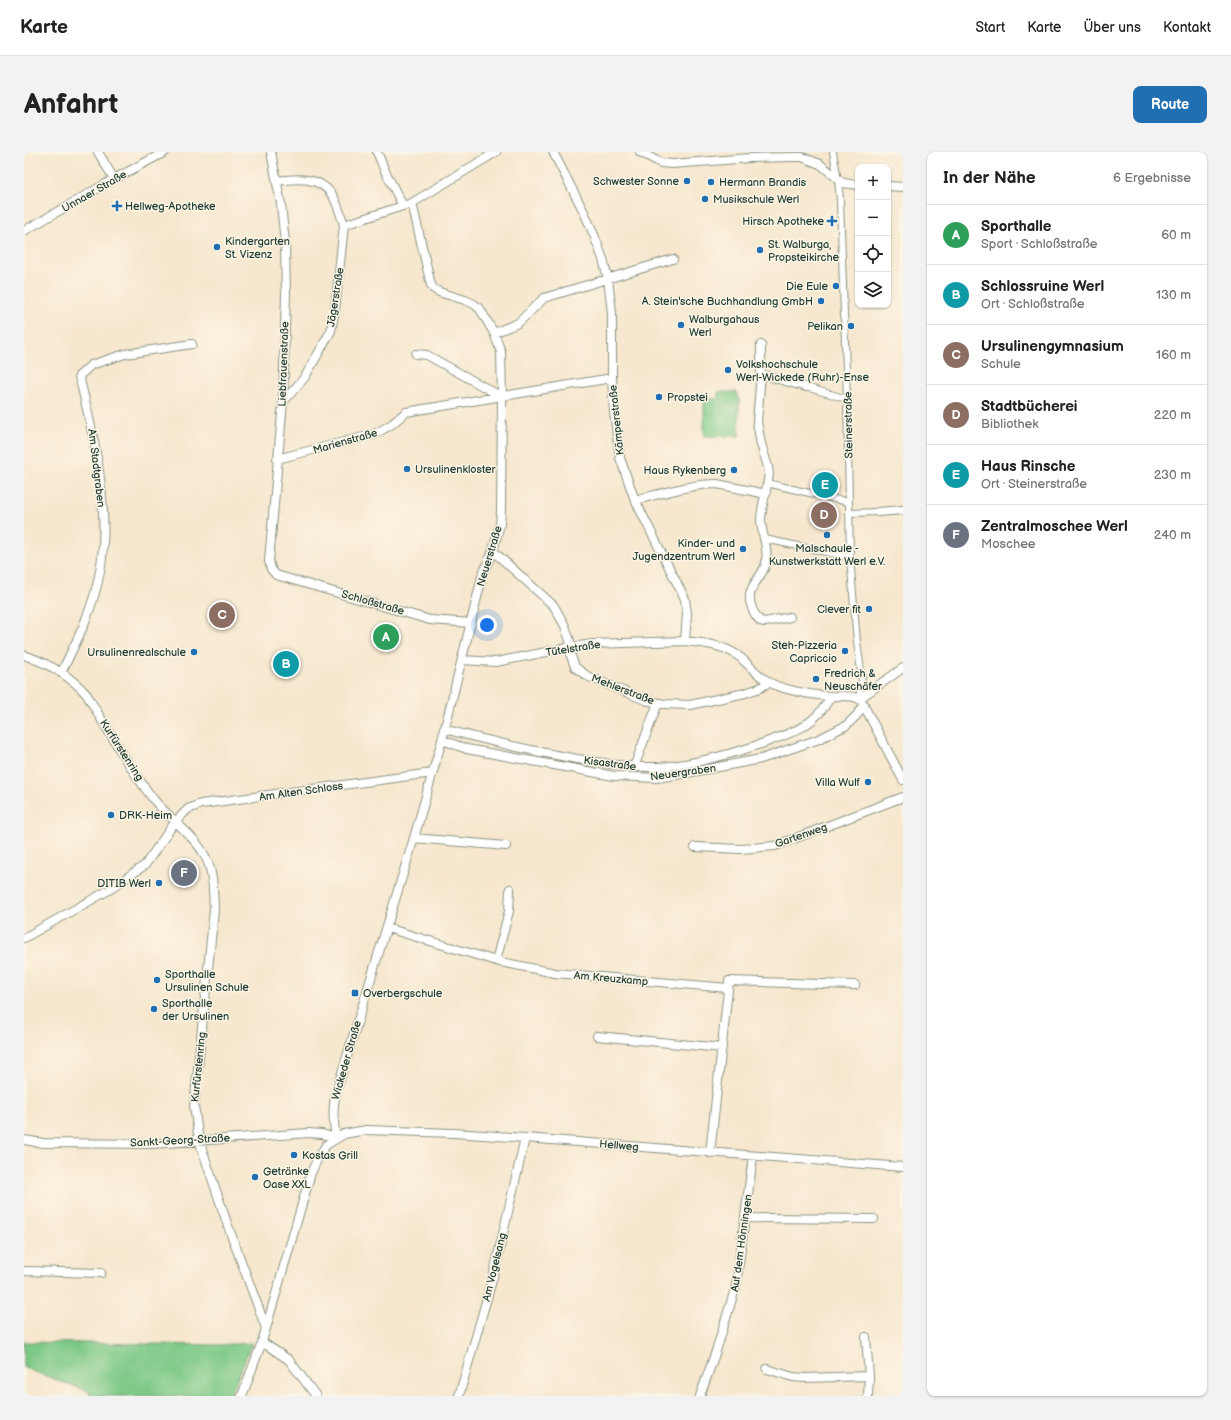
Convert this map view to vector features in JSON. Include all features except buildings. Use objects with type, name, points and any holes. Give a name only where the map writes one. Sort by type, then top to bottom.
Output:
[{"type":"street","points":[[98,152],[114,179]]},
{"type":"street","name":"Unnaer Straße","points":[[24,231],[114,179],[165,152]]},
{"type":"street","name":"Liebfrauenstraße","points":[[271,152],[281,204],[285,243],[286,294],[283,402],[269,562],[271,569],[276,575]]},
{"type":"street","points":[[377,152],[385,171],[404,206]]},
{"type":"street","points":[[277,181],[297,178],[309,179],[322,185],[333,196],[344,225],[412,203],[496,152]]},
{"type":"street","name":"Kämperstraße","points":[[552,152],[590,224],[603,259],[608,279],[612,313],[612,378],[614,412],[620,458],[635,500],[685,599],[687,614],[685,641]]},
{"type":"street","points":[[640,152],[660,163],[672,164],[742,159],[802,157],[820,164],[838,180],[847,184],[855,185]]},
{"type":"street","name":"Steinerstraße","points":[[832,152],[838,180],[844,284],[848,399],[848,502],[850,557],[855,628],[862,678],[862,701]]},
{"type":"street","points":[[891,186],[903,187]]},
{"type":"street","name":"Neuerstraße","points":[[412,203],[431,286],[439,292],[466,300],[480,309],[494,333],[501,352],[501,512],[499,531],[493,551],[483,573],[442,740],[432,773]]},
{"type":"street","name":"Jägerstraße","points":[[283,402],[304,377],[331,331],[336,310],[344,225]]},
{"type":"street","points":[[494,333],[518,322],[544,298],[673,259]]},
{"type":"street","name":"Am Stadtgraben","points":[[61,673],[81,633],[92,601],[100,572],[103,538],[101,491],[91,422],[79,376],[91,365],[125,354],[192,344]]},
{"type":"street","points":[[761,345],[761,374],[757,422],[761,444],[768,467],[768,483],[761,518],[765,539],[766,563],[750,593],[752,609],[757,618],[762,622],[790,617]]},
{"type":"street","points":[[416,354],[427,355],[502,397],[612,378]]},
{"type":"street","points":[[761,374],[848,399]]},
{"type":"street","name":"Marienstraße","points":[[277,459],[376,434],[392,424],[406,412],[502,397]]},
{"type":"street","points":[[768,483],[848,502]]},
{"type":"street","points":[[635,500],[710,484],[717,484],[766,494]]},
{"type":"street","points":[[849,512],[903,510]]},
{"type":"street","points":[[765,539],[850,557]]},
{"type":"street","name":"Mehlerstraße","points":[[493,551],[554,606],[566,626],[572,647],[571,656],[575,667],[587,676],[645,700],[664,704],[690,705],[745,693],[760,688],[769,682]]},
{"type":"street","name":"Schloßstraße","points":[[276,575],[430,620],[471,623]]},
{"type":"street","points":[[685,641],[705,643],[728,651],[740,658],[757,674],[778,686],[797,691],[831,696],[851,696],[862,701],[903,780]]},
{"type":"street","name":"Tütelstraße","points":[[462,660],[496,662],[572,647],[609,642],[685,641]]},
{"type":"street","name":"Kurfürstenring","points":[[24,655],[39,660],[61,673],[78,685],[87,695],[155,801],[205,855],[210,867],[214,910],[194,1106],[200,1140],[228,1226],[266,1328]]},
{"type":"street","name":"Neuergraben","points":[[442,740],[467,749],[614,776],[656,778],[676,775],[761,759],[819,738],[847,724],[857,715],[862,701],[903,668]]},
{"type":"street","name":"Kisastraße","points":[[444,729],[541,752],[617,765],[658,767],[696,762],[730,753],[791,733],[804,726],[817,716],[831,696]]},
{"type":"street","points":[[634,767],[658,703]]},
{"type":"street","name":"Am Alten Schloss","points":[[24,938],[109,890],[145,865],[175,822],[188,809],[201,804],[432,773]]},
{"type":"street","name":"Wickeder Straße","points":[[336,1138],[332,1117],[333,1103],[414,838],[432,773]]},
{"type":"street","name":"Gartenweg","points":[[695,847],[741,849],[775,846],[903,797]]},
{"type":"street","points":[[414,838],[506,846]]},
{"type":"street","points":[[496,961],[509,911],[510,889]]},
{"type":"street","name":"Am Kreuzkamp","points":[[387,928],[496,961],[555,973],[729,985],[855,985]]},
{"type":"street","points":[[710,1153],[729,985]]},
{"type":"street","points":[[597,1036],[722,1048]]},
{"type":"street","name":"Hellweg","points":[[336,1138],[344,1134],[366,1130],[454,1133],[903,1167]]},
{"type":"street","name":"Sankt-Georg-Straße","points":[[24,1140],[43,1143],[152,1144],[309,1133],[322,1134],[336,1138]]},
{"type":"street","points":[[242,1396],[262,1342],[311,1173],[326,1145],[336,1138]]},
{"type":"street","name":"Am Vogelsang","points":[[459,1396],[493,1277],[525,1138]]},
{"type":"street","name":"Auf dem Hönningen","points":[[700,1396],[716,1351],[736,1286],[753,1156]]},
{"type":"street","points":[[746,1218],[874,1220]]},
{"type":"street","points":[[24,1271],[101,1273]]},
{"type":"street","points":[[866,1337],[869,1376],[868,1396]]},
{"type":"street","points":[[262,1342],[289,1360],[316,1396]]},
{"type":"street","points":[[767,1369],[793,1377],[806,1378],[869,1376]]},
{"type":"green space","points":[[718,392],[737,392],[737,398],[739,398],[739,436],[704,436],[704,398],[718,399]]},
{"type":"green space","points":[[24,1342],[216,1345],[252,1343],[230,1396],[89,1396],[90,1392],[24,1368]]},
{"type":"place","name":"Schwester Sonne","points":[[687,181]]},
{"type":"place","name":"Hermann Brandis","points":[[711,182]]},
{"type":"place","name":"Musikschule Werl","points":[[705,199]]},
{"type":"place","name":"Hellweg-Apotheke","points":[[117,206]]},
{"type":"place","name":"Hirsch Apotheke","points":[[832,221]]},
{"type":"place","name":"Kindergarten St. Vizenz","points":[[217,247]]},
{"type":"place","name":"St. Walburga, Propsteikirche","points":[[760,250]]},
{"type":"place","name":"Die Eule","points":[[836,286]]},
{"type":"place","name":"A. Stein'sche Buchhandlung GmbH","points":[[821,301]]},
{"type":"place","name":"Walburgahaus Werl","points":[[681,325]]},
{"type":"place","name":"Pelikan","points":[[851,326]]},
{"type":"place","name":"Volkshochschule Werl-Wickede (Ruhr)-Ense","points":[[728,370]]},
{"type":"place","name":"Propstei","points":[[659,397]]},
{"type":"place","name":"Ursulinenkloster","points":[[407,469]]},
{"type":"place","name":"Haus Rykenberg","points":[[734,470]]},
{"type":"place","name":"Haus Rinsche","points":[[825,485]]},
{"type":"place","name":"Stadtbücherei","points":[[824,515]]},
{"type":"place","name":"Malschaule - Kunstwerkstatt Werl e.V.","points":[[827,535]]},
{"type":"place","name":"Kinder- und Jugendzentrum Werl","points":[[743,549]]},
{"type":"place","name":"Clever fit","points":[[869,609]]},
{"type":"place","name":"Ursulinengymnasium","points":[[222,615]]},
{"type":"place","name":"Sporthalle","points":[[386,637]]},
{"type":"place","name":"Steh-Pizzeria Capriccio","points":[[845,651]]},
{"type":"place","name":"Ursulinenrealschule","points":[[194,652]]},
{"type":"place","name":"Schlossruine Werl","points":[[286,664]]},
{"type":"place","name":"Fredrich & Neuschäfer","points":[[816,679]]},
{"type":"place","name":"Villa Wulf","points":[[868,782]]},
{"type":"place","name":"DRK-Heim","points":[[111,815]]},
{"type":"place","name":"Zentralmoschee Werl","points":[[184,873]]},
{"type":"place","name":"DITIB Werl","points":[[159,883]]},
{"type":"place","name":"Sporthalle Ursulinen Schule","points":[[157,980]]},
{"type":"place","name":"Overbergschule","points":[[355,993]]},
{"type":"place","name":"Sporthalle der Ursulinen","points":[[154,1009]]},
{"type":"place","name":"Kostas Grill","points":[[294,1155]]},
{"type":"place","name":"Getränke Oase XXL","points":[[255,1177]]}]
